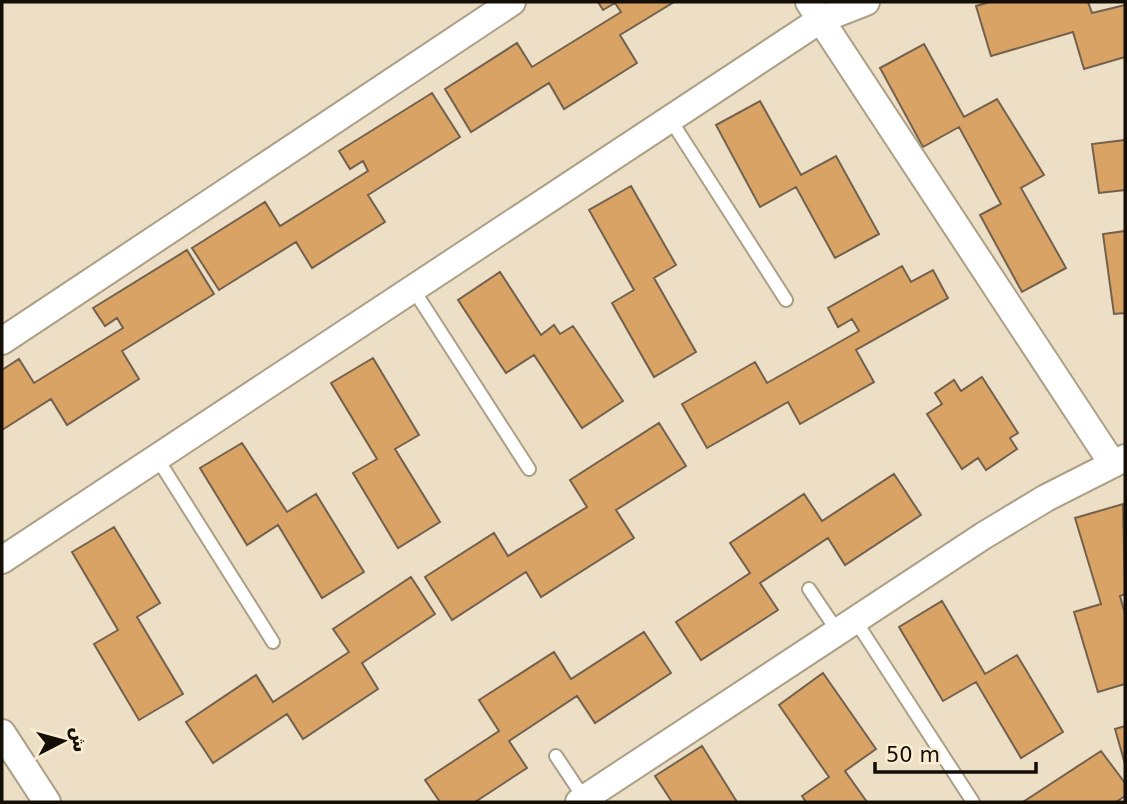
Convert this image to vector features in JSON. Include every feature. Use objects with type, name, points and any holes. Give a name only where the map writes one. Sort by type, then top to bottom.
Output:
[{"type":"street","points":[[2,341],[512,2]]},
{"type":"street","points":[[2,561],[670,119],[814,11],[866,2]]},
{"type":"street","points":[[590,799],[993,530],[1119,460],[814,11]]},
{"type":"street","points":[[2,733],[47,802]]},
{"type":"lane","points":[[670,119],[786,300]]},
{"type":"lane","points":[[413,289],[529,469]]},
{"type":"lane","points":[[157,458],[273,642]]},
{"type":"lane","points":[[809,589],[846,626],[973,802]]},
{"type":"lane","points":[[556,756],[590,799]]},
{"type":"building","points":[[598,2],[674,2],[620,35],[637,63],[564,109],[549,83],[471,132],[445,89],[517,43],[532,67],[621,12],[615,3],[603,10]]},
{"type":"building","points":[[990,2],[1088,2],[1092,13],[1125,5],[1125,57],[1084,69],[1073,32],[991,56],[976,6]]},
{"type":"building","points":[[924,44],[964,117],[997,99],[1044,175],[1021,188],[1066,268],[1022,292],[980,215],[1001,204],[959,127],[923,147],[880,68]]},
{"type":"building","points":[[432,93],[460,137],[368,195],[385,222],[312,268],[296,242],[219,290],[192,248],[265,202],[280,226],[368,171],[363,161],[350,169],[339,151]]},
{"type":"building","points":[[760,101],[801,175],[836,156],[879,234],[835,258],[796,187],[760,207],[716,125]]},
{"type":"building","points":[[1125,140],[1125,190],[1099,193],[1092,144]]},
{"type":"building","points":[[631,186],[676,265],[654,278],[696,352],[654,377],[612,303],[634,290],[589,210]]},
{"type":"building","points":[[1125,231],[1125,313],[1114,314],[1103,234]]},
{"type":"building","points":[[187,250],[214,294],[122,351],[139,379],[67,425],[51,399],[2,430],[2,370],[19,359],[34,383],[123,328],[117,318],[105,326],[93,308]]},
{"type":"building","points":[[902,266],[911,282],[933,270],[948,298],[856,350],[874,382],[800,424],[788,402],[707,448],[682,404],[755,362],[767,383],[859,331],[852,319],[838,327],[828,308]]},
{"type":"building","points":[[500,272],[541,335],[554,325],[560,334],[573,326],[623,401],[582,428],[534,355],[506,373],[458,300]]},
{"type":"building","points":[[373,358],[419,435],[395,449],[440,522],[398,548],[353,473],[377,459],[331,383]]},
{"type":"building","points":[[982,377],[1018,433],[1010,438],[1017,449],[986,470],[978,458],[962,469],[927,414],[942,404],[935,393],[954,380],[961,391]]},
{"type":"building","points":[[659,423],[686,466],[616,510],[634,538],[541,597],[526,572],[452,620],[425,577],[494,533],[508,556],[587,507],[570,480]]},
{"type":"building","points":[[242,443],[287,512],[316,494],[364,572],[322,598],[278,525],[247,545],[200,468]]},
{"type":"building","points":[[894,474],[921,515],[845,565],[828,538],[760,583],[778,610],[701,660],[676,622],[750,573],[730,543],[804,494],[822,521]]},
{"type":"building","points":[[1123,504],[1125,594],[1120,596],[1125,614],[1125,684],[1098,692],[1074,612],[1101,604],[1075,518]]},
{"type":"building","points":[[114,527],[160,603],[137,617],[183,694],[139,720],[94,644],[118,630],[72,552]]},
{"type":"building","points":[[411,577],[435,614],[362,663],[378,689],[303,739],[287,714],[213,763],[186,722],[256,675],[273,702],[349,652],[333,629]]},
{"type":"building","points":[[942,601],[985,674],[1017,655],[1063,732],[1021,758],[976,682],[943,701],[899,627]]},
{"type":"building","points":[[644,632],[671,673],[595,723],[577,696],[509,741],[527,768],[475,802],[440,802],[425,780],[499,731],[479,700],[554,652],[571,679]]},
{"type":"building","points":[[823,673],[876,749],[845,771],[867,802],[806,802],[802,796],[829,777],[779,705]]},
{"type":"building","points":[[1125,726],[1125,764],[1115,729]]},
{"type":"building","points":[[702,746],[737,802],[672,802],[655,776]]},
{"type":"building","points":[[1101,751],[1125,783],[1125,796],[1116,802],[1023,802]]}]
